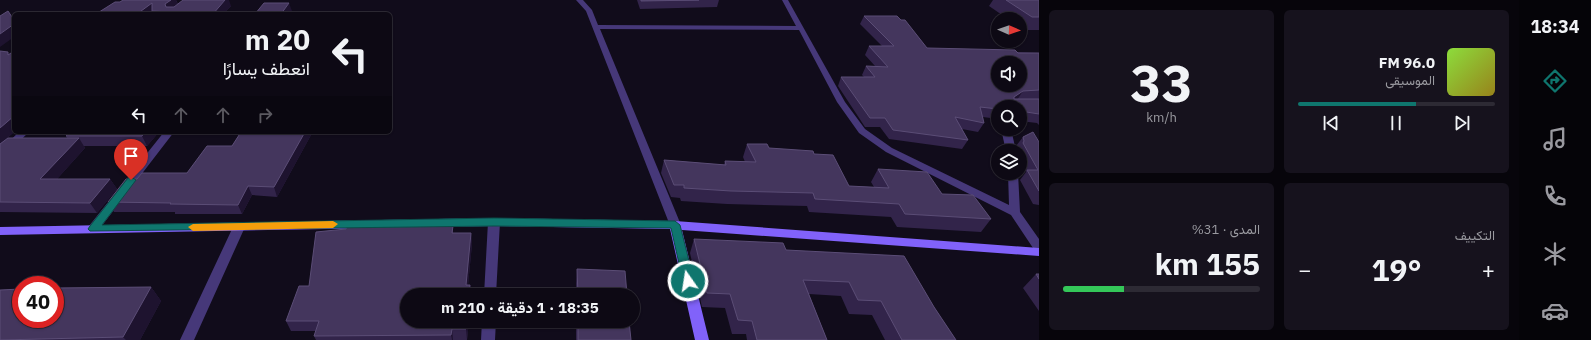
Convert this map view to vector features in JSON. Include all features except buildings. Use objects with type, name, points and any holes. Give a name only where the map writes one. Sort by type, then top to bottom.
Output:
[{"type":"street","points":[[579,0],[589,10],[675,225],[702,340]]},
{"type":"street","points":[[785,0],[840,102],[862,131],[889,150],[1015,212],[1039,248]]},
{"type":"street","points":[[596,27],[801,28]]},
{"type":"street","points":[[0,155],[22,134]]},
{"type":"street","points":[[93,229],[167,134]]},
{"type":"street","points":[[1013,180],[1015,212]]},
{"type":"street","points":[[490,288],[494,222]]},
{"type":"street","points":[[0,230],[494,222],[675,225],[1039,252]]},
{"type":"street","points":[[187,340],[240,227]]},
{"type":"street","points":[[488,340],[489,328]]},
{"type":"slow traffic","points":[[193,227],[333,224]]},
{"type":"route","points":[[131,180],[93,229],[494,222],[675,225],[688,281]]}]
